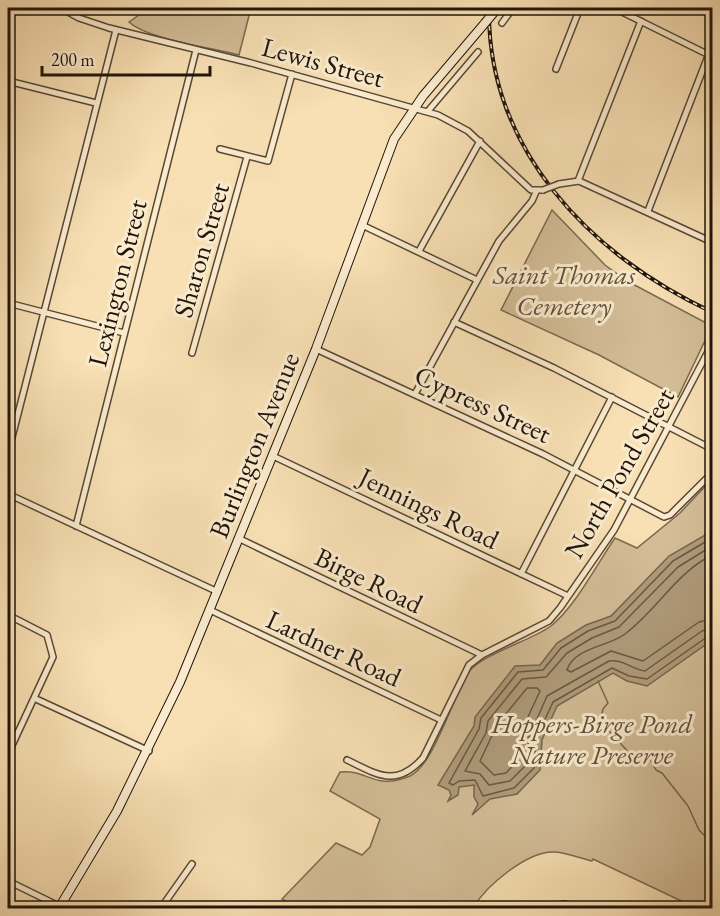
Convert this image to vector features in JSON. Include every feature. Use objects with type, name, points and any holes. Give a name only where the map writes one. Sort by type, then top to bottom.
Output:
[{"type":"main road","name":"Burlington Avenue","points":[[60,908],[90,859],[149,751],[218,592],[316,349],[390,147],[415,107],[496,9]]},
{"type":"street","name":"Lewis Street","points":[[61,8],[79,18],[116,30],[428,111],[459,124],[536,192]]},
{"type":"street","points":[[502,23],[513,8]]},
{"type":"street","points":[[556,69],[580,8]]},
{"type":"street","points":[[614,8],[709,55]]},
{"type":"street","points":[[578,181],[641,21]]},
{"type":"street","points":[[8,453],[116,30]]},
{"type":"street","points":[[648,211],[712,46]]},
{"type":"street","name":"Lexington Street","points":[[76,526],[196,50]]},
{"type":"street","points":[[428,111],[478,52]]},
{"type":"street","points":[[220,149],[268,161],[292,74]]},
{"type":"street","points":[[8,81],[96,103]]},
{"type":"street","points":[[419,251],[480,141]]},
{"type":"street","name":"Sharon Street","points":[[192,353],[247,157]]},
{"type":"street","points":[[416,394],[501,237],[532,201],[536,192],[559,184],[578,181],[712,242]]},
{"type":"street","points":[[362,225],[477,280]]},
{"type":"street","points":[[8,303],[124,333]]},
{"type":"street","points":[[454,322],[612,397],[712,449]]},
{"type":"street","name":"North Pond Street","points":[[347,760],[387,777],[402,775],[423,758],[469,665],[482,655],[549,621],[614,530],[712,344]]},
{"type":"street","name":"Cypress Street","points":[[316,349],[574,470],[664,517],[670,515],[712,473]]},
{"type":"street","points":[[705,359],[712,361]]},
{"type":"street","points":[[521,574],[612,397]]},
{"type":"street","name":"Jennings Road","points":[[273,456],[568,596]]},
{"type":"street","points":[[8,494],[218,592]]},
{"type":"street","name":"Birge Road","points":[[240,540],[482,655]]},
{"type":"street","name":"Lardner Road","points":[[210,610],[441,720]]},
{"type":"street","points":[[8,615],[47,635],[53,657],[36,699],[8,754]]},
{"type":"street","points":[[36,699],[149,751]]},
{"type":"street","points":[[161,909],[192,864]]},
{"type":"street","points":[[8,881],[60,908]]},
{"type":"street","points":[[547,909],[564,904],[586,909]]},
{"type":"green space","points":[[149,8],[251,8],[239,55],[165,38],[138,28],[129,22]]},
{"type":"green space","name":"Saint Thomas Cemetery","points":[[552,210],[605,265],[627,281],[712,326],[678,397],[599,355],[501,310]]},
{"type":"green space","name":"Hoppers-Birge Pond Nature Preserve","points":[[712,479],[712,908],[696,908],[593,859],[592,861],[555,852],[533,857],[509,871],[479,899],[473,908],[297,908],[282,899],[336,843],[362,855],[370,847],[380,819],[330,791],[340,772],[358,773],[379,781],[388,781],[410,776],[419,769],[435,745],[462,684],[474,666],[551,626],[577,597],[615,538],[637,548],[680,513]]},
{"type":"water","points":[[712,531],[712,640],[647,686],[627,681],[613,673],[557,706],[542,740],[540,770],[517,794],[490,799],[472,815],[478,804],[474,797],[474,785],[459,787],[458,795],[448,801],[451,795],[449,790],[438,785],[474,726],[475,717],[515,666],[540,665],[557,643],[586,625],[611,616],[669,556]]},
{"type":"waterway","points":[[598,681],[608,703],[603,709],[600,722],[633,758],[644,758],[647,754],[656,770],[662,773],[688,806],[699,830],[712,843],[712,853]]},
{"type":"railway","points":[[489,8],[493,59],[506,107],[527,151],[554,192],[588,228],[626,261],[668,289],[712,312]]}]
